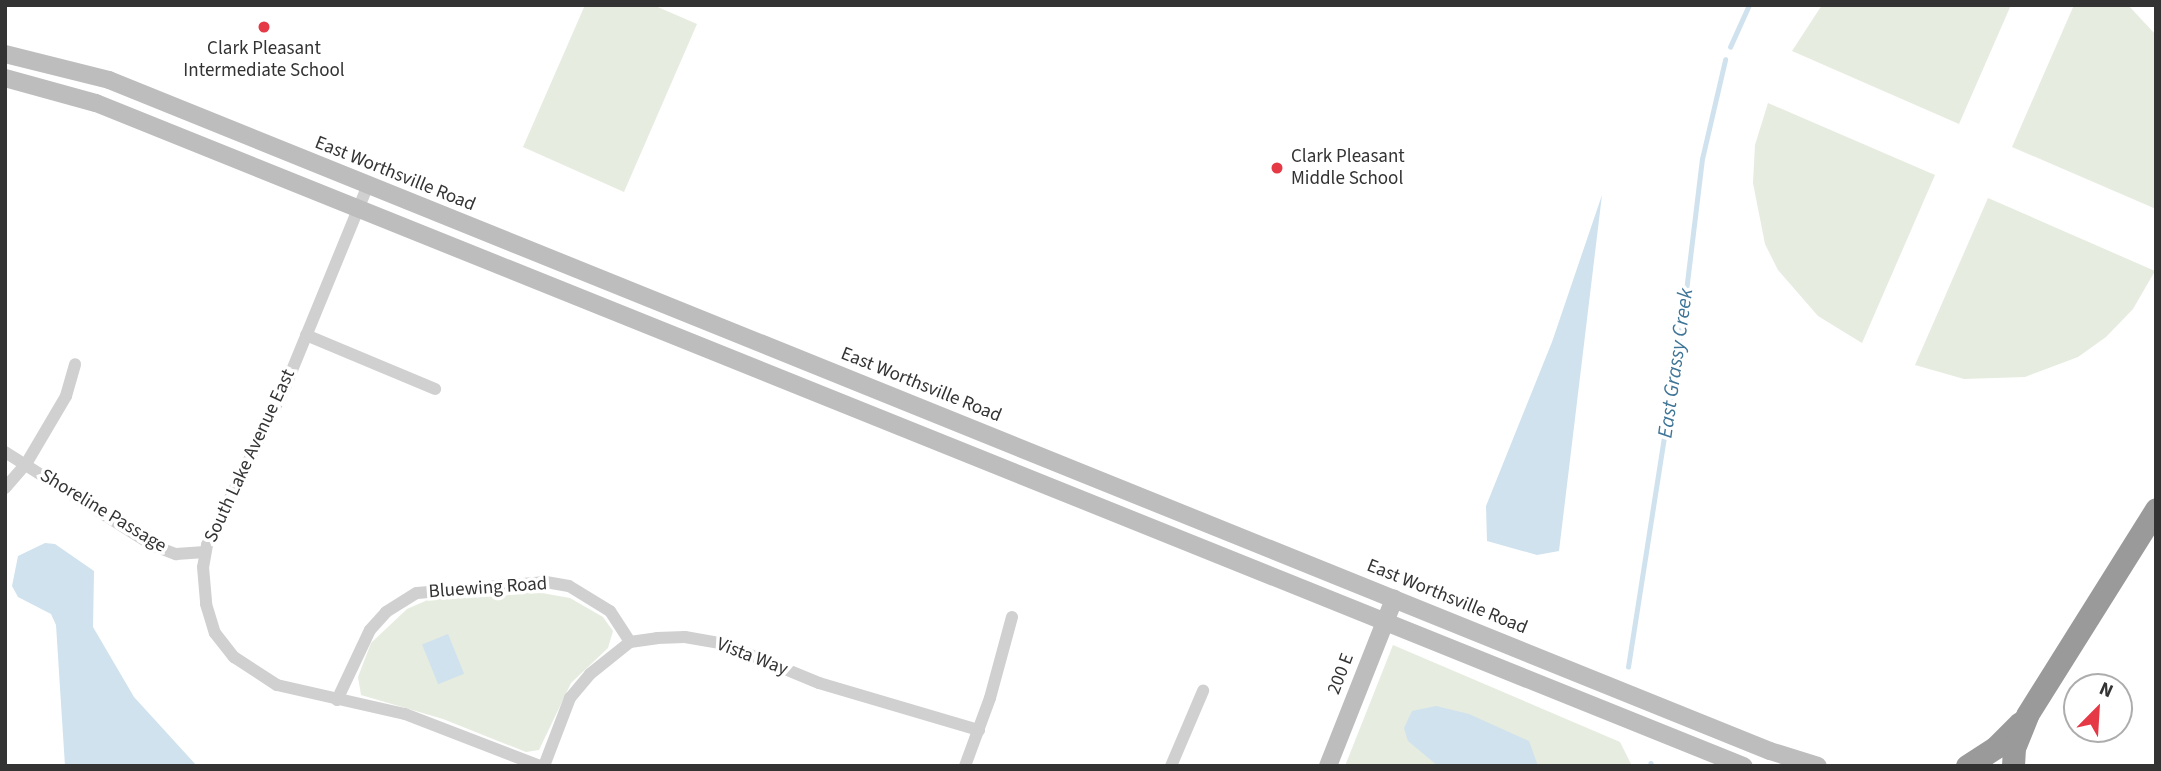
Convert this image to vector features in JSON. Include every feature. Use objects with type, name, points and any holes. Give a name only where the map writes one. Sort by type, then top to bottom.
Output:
[{"type":"highway","points":[[2013,766],[2014,748],[2027,715],[2156,509]]},
{"type":"highway","points":[[1966,766],[1996,747],[2027,715]]},
{"type":"main road","name":"East Worthsville Road","points":[[5,54],[97,76],[1394,599],[1818,766]]},
{"type":"main road","points":[[5,78],[96,103],[1383,624],[1744,766]]},
{"type":"main road","name":"200 E","points":[[1328,766],[1394,599]]},
{"type":"street","name":"South Lake Avenue East","points":[[368,185],[306,335],[205,552],[206,604],[215,634],[234,657],[277,685],[405,714],[542,766]]},
{"type":"street","points":[[306,335],[435,389]]},
{"type":"street","points":[[5,488],[26,464],[66,396],[75,364]]},
{"type":"street","name":"Shoreline Passage","points":[[5,452],[152,545],[176,554],[205,552]]},
{"type":"street","name":"Bluewing Road","points":[[337,700],[370,629],[386,612],[417,593],[522,583],[569,586],[610,611],[631,642]]},
{"type":"street","points":[[965,766],[979,730],[1012,617]]},
{"type":"street","name":"Vista Way","points":[[631,642],[708,639],[819,683],[979,730]]},
{"type":"street","points":[[542,766],[570,698],[605,660],[631,642]]},
{"type":"street","points":[[1171,766],[1203,691]]},
{"type":"shaded area","points":[[585,5],[653,5],[697,24],[624,192],[523,147]]},
{"type":"shaded area","points":[[1822,5],[2011,5],[1959,124],[1792,51]]},
{"type":"shaded area","points":[[2074,5],[2128,5],[2156,35],[2156,209],[2012,147]]},
{"type":"shaded area","points":[[1768,103],[1935,175],[1862,343],[1818,316],[1778,270],[1765,244],[1753,183],[1755,145]]},
{"type":"shaded area","points":[[1988,198],[2155,271],[2133,309],[2106,337],[2078,357],[2025,377],[1964,379],[1915,365]]},
{"type":"shaded area","points":[[525,590],[570,598],[603,617],[613,631],[608,648],[571,683],[539,750],[526,752],[443,719],[361,695],[358,677],[371,643],[407,609],[439,595]]},
{"type":"shaded area","points":[[1393,645],[1620,742],[1632,766],[1345,766]]},
{"type":"water","points":[[1602,195],[1559,551],[1537,555],[1487,541],[1486,506],[1552,342]]},
{"type":"water","points":[[45,543],[55,544],[94,571],[93,627],[134,697],[197,766],[65,766],[56,625],[51,614],[18,597],[12,586],[18,556]]},
{"type":"water","points":[[448,634],[464,674],[438,684],[422,644]]},
{"type":"water","points":[[1436,706],[1469,714],[1529,741],[1538,766],[1438,766],[1408,741],[1404,728],[1412,711]]},
{"type":"waterway","name":"East Grassy Creek","points":[[1730,47],[1749,5]]},
{"type":"waterway","name":"East Grassy Creek","points":[[1628,667],[1682,324],[1702,159],[1725,60]]},
{"type":"place","name":"Clark Pleasant Intermediate School","points":[[264,27]]},
{"type":"place","name":"Clark Pleasant Middle School","points":[[1277,168]]}]
